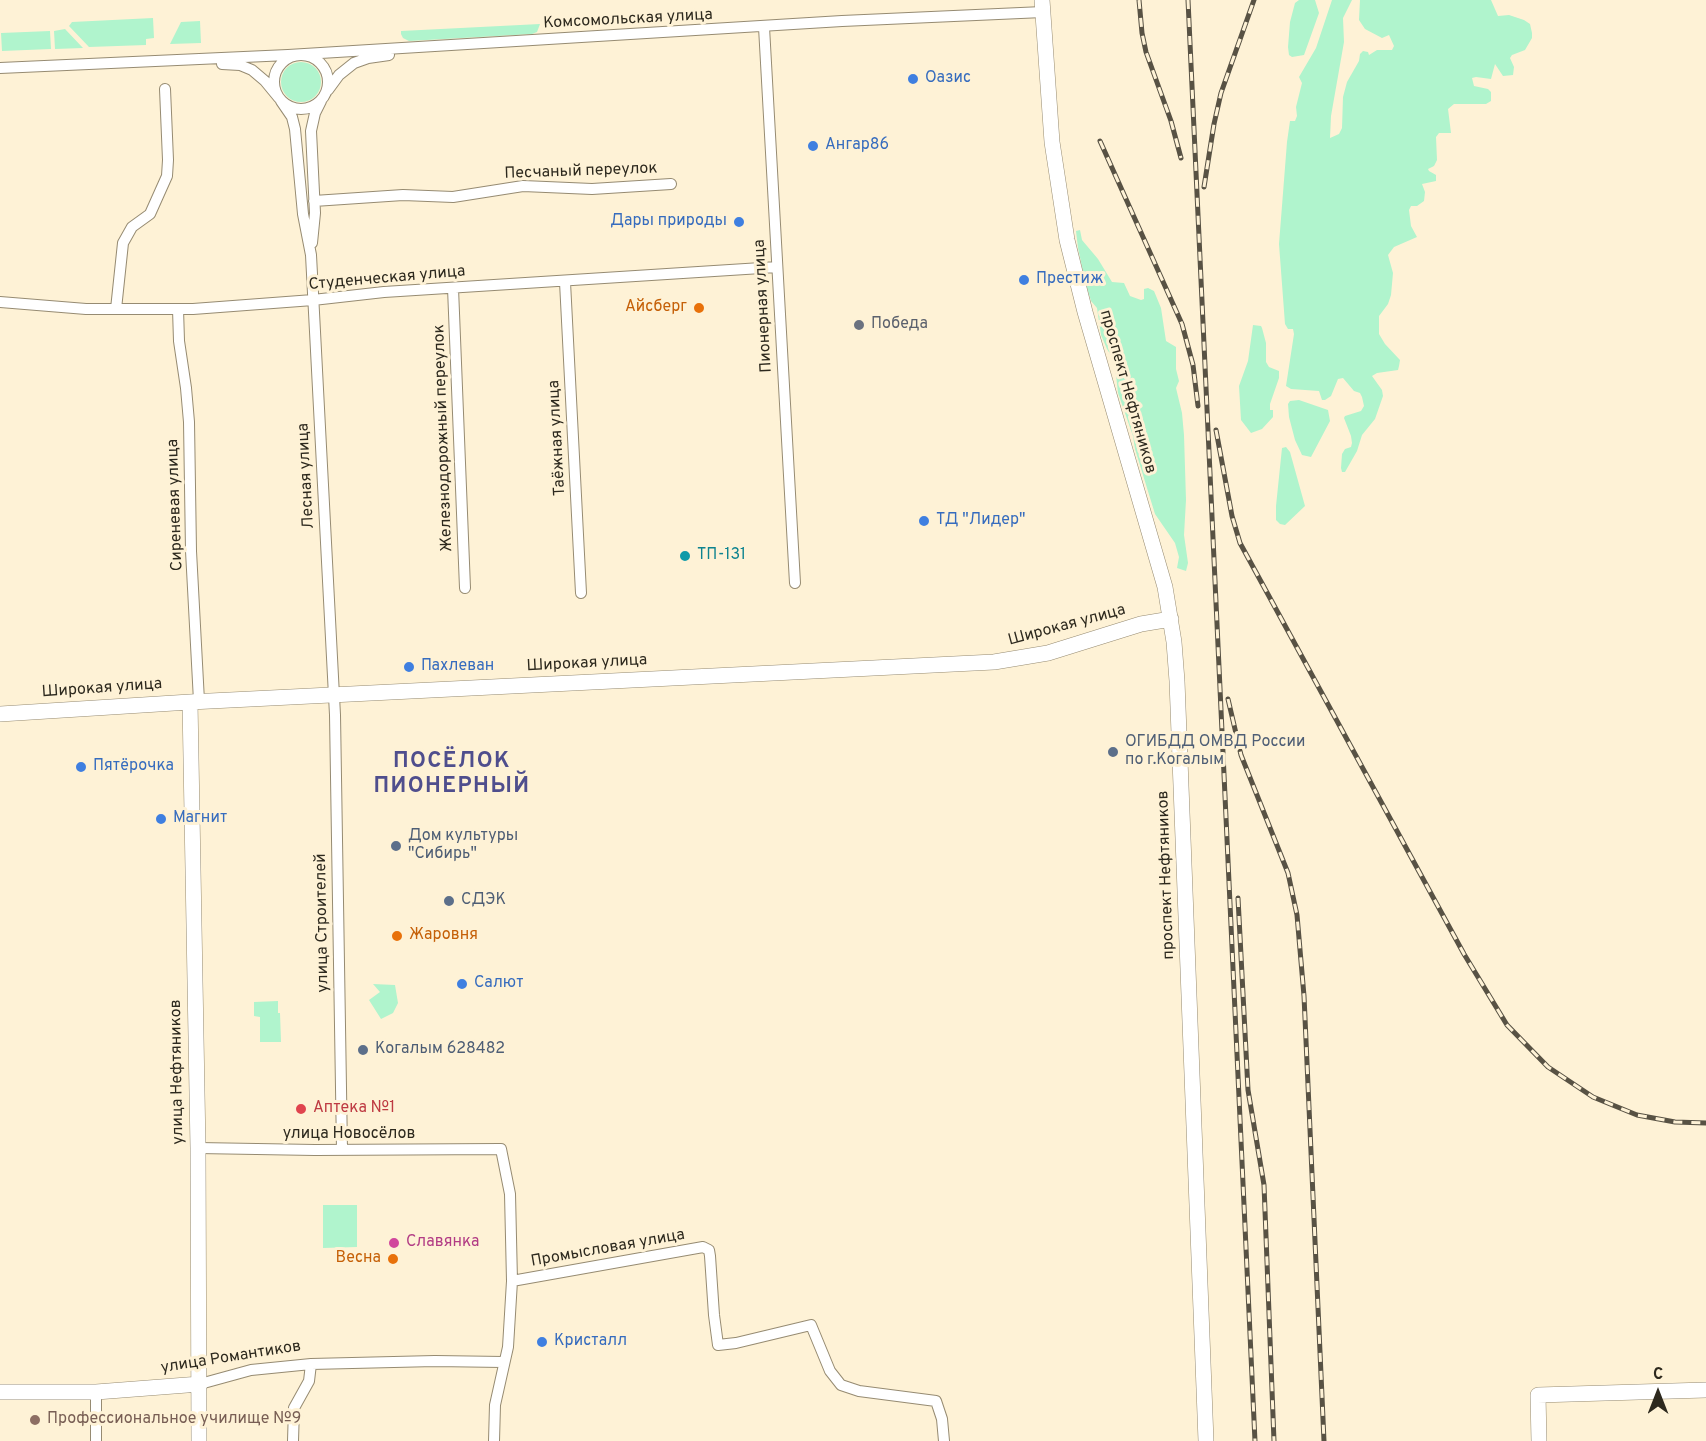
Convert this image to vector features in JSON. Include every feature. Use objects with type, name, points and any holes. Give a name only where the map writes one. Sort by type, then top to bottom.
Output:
[{"type":"street","name":"Комсомольская улица","points":[[0,68],[298,54],[764,27],[1043,6]]},
{"type":"street","name":"проспект Нефтяников","points":[[1043,6],[1052,142],[1067,240],[1082,303],[1160,571],[1171,619],[1177,681],[1206,1441]]},
{"type":"street","name":"Пионерная улица","points":[[764,27],[795,583]]},
{"type":"street","name":"Комсомольская улица","points":[[324,96],[339,75],[360,60],[430,53],[467,44]]},
{"type":"street","points":[[298,54],[315,58],[324,67],[328,81],[324,96],[314,105],[304,109],[291,108],[280,99],[274,86],[275,72],[282,61],[298,54]]},
{"type":"street","name":"Комсомольская улица","points":[[117,63],[166,66],[240,65],[261,76],[280,99]]},
{"type":"street","points":[[117,309],[123,243],[132,227],[150,214],[167,176],[165,89]]},
{"type":"street","name":"Лесная улица","points":[[324,96],[311,126],[314,201],[311,255],[334,695]]},
{"type":"street","name":"Лесная улица","points":[[280,99],[291,117],[297,135],[303,214],[311,255]]},
{"type":"street","name":"Песчаный переулок","points":[[314,201],[411,195],[453,197],[523,186],[575,189],[671,184]]},
{"type":"street","name":"Студенческая улица","points":[[0,302],[86,309],[178,309],[313,300],[384,292],[777,267]]},
{"type":"street","name":"Таёжная улица","points":[[565,282],[581,593]]},
{"type":"street","name":"Железнодорожный переулок","points":[[453,288],[465,588]]},
{"type":"street","name":"Сиреневая улица","points":[[178,309],[180,349],[189,422],[195,702]]},
{"type":"street","name":"Широкая улица","points":[[0,714],[994,662],[1048,653],[1141,624],[1171,619]]},
{"type":"street","name":"улица Строителей","points":[[334,695],[342,1150]]},
{"type":"street","name":"улица Нефтяников","points":[[195,702],[199,1441]]},
{"type":"street","name":"улица Новосёлов","points":[[198,1148],[501,1149],[510,1194],[512,1281]]},
{"type":"street","name":"Промысловая улица","points":[[512,1281],[703,1247],[709,1251],[710,1256],[718,1345],[736,1343],[811,1325],[830,1371],[842,1385],[860,1391],[936,1401],[942,1419],[944,1441]]},
{"type":"street","points":[[494,1441],[495,1405],[509,1333],[512,1281]]},
{"type":"street","name":"улица Романтиков","points":[[0,1392],[96,1392],[200,1384],[251,1370],[311,1364],[503,1362]]},
{"type":"street","points":[[293,1441],[294,1408],[309,1382],[311,1364]]},
{"type":"street","points":[[1539,1441],[1538,1395],[1706,1390]]},
{"type":"street","points":[[96,1392],[96,1441]]},
{"type":"green space","points":[[1299,0],[1315,0],[1319,13],[1304,55],[1292,57],[1289,55],[1288,47],[1290,22],[1295,3]]},
{"type":"green space","points":[[1332,0],[1352,0],[1343,18],[1344,42],[1331,116],[1330,138],[1339,134],[1342,128],[1343,97],[1360,54],[1363,51],[1368,52],[1369,55],[1377,50],[1392,50],[1394,46],[1389,35],[1382,38],[1365,29],[1359,20],[1360,0],[1491,0],[1498,16],[1509,15],[1524,20],[1530,24],[1532,33],[1532,38],[1525,50],[1510,58],[1514,67],[1513,75],[1503,76],[1495,64],[1491,79],[1472,78],[1474,86],[1488,89],[1491,92],[1491,101],[1486,104],[1454,104],[1448,109],[1451,133],[1439,133],[1436,137],[1437,160],[1434,166],[1428,169],[1436,175],[1436,181],[1422,184],[1425,192],[1424,201],[1417,206],[1411,206],[1409,210],[1411,226],[1417,237],[1394,247],[1388,255],[1393,273],[1391,295],[1388,304],[1379,316],[1379,334],[1400,360],[1398,370],[1372,376],[1382,390],[1383,396],[1375,419],[1362,435],[1357,451],[1345,472],[1342,472],[1341,468],[1342,454],[1345,449],[1351,447],[1352,443],[1344,418],[1361,411],[1364,406],[1362,397],[1343,378],[1338,379],[1331,396],[1325,400],[1322,400],[1319,391],[1291,389],[1286,386],[1294,334],[1293,329],[1288,329],[1285,324],[1279,244],[1287,142],[1290,121],[1295,121],[1297,116],[1296,107],[1302,83],[1299,77],[1316,48]]},
{"type":"green space","points":[[153,18],[154,38],[146,39],[146,45],[89,47],[69,26],[72,22]]},
{"type":"green space","points":[[200,21],[201,43],[170,44],[181,22]]},
{"type":"green space","points":[[540,24],[537,32],[532,34],[409,41],[401,34],[401,31]]},
{"type":"green space","points":[[65,29],[83,48],[55,49],[54,31]]},
{"type":"green space","points":[[50,31],[51,49],[2,51],[1,33]]},
{"type":"green space","points":[[301,62],[315,68],[321,82],[315,96],[301,102],[287,96],[281,82],[287,68]]},
{"type":"green space","points":[[1080,230],[1082,240],[1098,259],[1112,282],[1124,283],[1130,296],[1141,300],[1144,299],[1144,289],[1154,291],[1161,308],[1166,341],[1176,347],[1176,369],[1179,381],[1176,388],[1184,435],[1186,500],[1184,535],[1188,563],[1186,571],[1177,568],[1179,557],[1175,543],[1155,514],[1118,393],[1114,357],[1107,349],[1101,335],[1097,308],[1091,301],[1085,281],[1076,231]]},
{"type":"green space","points":[[1253,325],[1262,328],[1266,343],[1266,362],[1269,367],[1279,371],[1279,378],[1270,404],[1273,417],[1262,429],[1251,433],[1241,420],[1239,386],[1248,361]]},
{"type":"green space","points":[[1299,400],[1328,410],[1330,421],[1311,457],[1302,455],[1289,417],[1288,404],[1290,401]]},
{"type":"green space","points":[[1286,447],[1290,452],[1305,506],[1285,525],[1276,520],[1276,506],[1282,448]]},
{"type":"green space","points":[[373,984],[395,985],[398,1003],[393,1013],[381,1019],[369,1000],[380,992]]},
{"type":"green space","points":[[278,1001],[281,1042],[260,1042],[260,1017],[254,1016],[254,1002]]},
{"type":"green space","points":[[323,1205],[357,1205],[357,1247],[323,1248]]},
{"type":"railway","points":[[1139,0],[1146,52],[1171,121],[1181,158]]},
{"type":"railway","points":[[1188,0],[1255,1441]]},
{"type":"railway","points":[[1204,187],[1221,93],[1254,0]]},
{"type":"railway","points":[[1100,141],[1182,324],[1193,365],[1198,406]]},
{"type":"railway","points":[[1216,430],[1232,516],[1240,543],[1464,954],[1507,1025],[1548,1067],[1593,1097],[1637,1115],[1675,1122],[1706,1123]]},
{"type":"railway","points":[[1228,699],[1241,755],[1288,873],[1297,915],[1304,996],[1324,1441]]},
{"type":"railway","points":[[1238,898],[1248,1090],[1264,1185],[1274,1441]]},
{"type":"place","name":"Оазис","points":[[913,79]]},
{"type":"place","name":"Ангар86","points":[[813,146]]},
{"type":"place","name":"Дары природы","points":[[739,222]]},
{"type":"place","name":"Престиж","points":[[1024,280]]},
{"type":"place","name":"Айсберг","points":[[699,308]]},
{"type":"place","name":"Победа","points":[[859,325]]},
{"type":"place","name":"ТД \"Лидер\"","points":[[924,521]]},
{"type":"place","name":"ТП-131","points":[[685,556]]},
{"type":"place","name":"Пахлеван","points":[[409,667]]},
{"type":"place","name":"ОГИБДД ОМВД России по г.Когалым","points":[[1113,752]]},
{"type":"place","name":"Пятёрочка","points":[[81,767]]},
{"type":"place","name":"Магнит","points":[[161,819]]},
{"type":"place","name":"Дом культуры \"Сибирь\"","points":[[396,846]]},
{"type":"place","name":"СДЭК","points":[[449,901]]},
{"type":"place","name":"Жаровня","points":[[397,936]]},
{"type":"place","name":"Салют","points":[[462,984]]},
{"type":"place","name":"Когалым 628482","points":[[363,1050]]},
{"type":"place","name":"Аптека №1","points":[[301,1109]]},
{"type":"place","name":"Славянка","points":[[394,1243]]},
{"type":"place","name":"Весна","points":[[393,1259]]},
{"type":"place","name":"Кристалл","points":[[542,1342]]},
{"type":"place","name":"Профессиональное училище №9","points":[[35,1420]]},
{"type":"district","name":"ПОСЁЛОК ПИОНЕРНЫЙ","points":[[452,776]]}]
